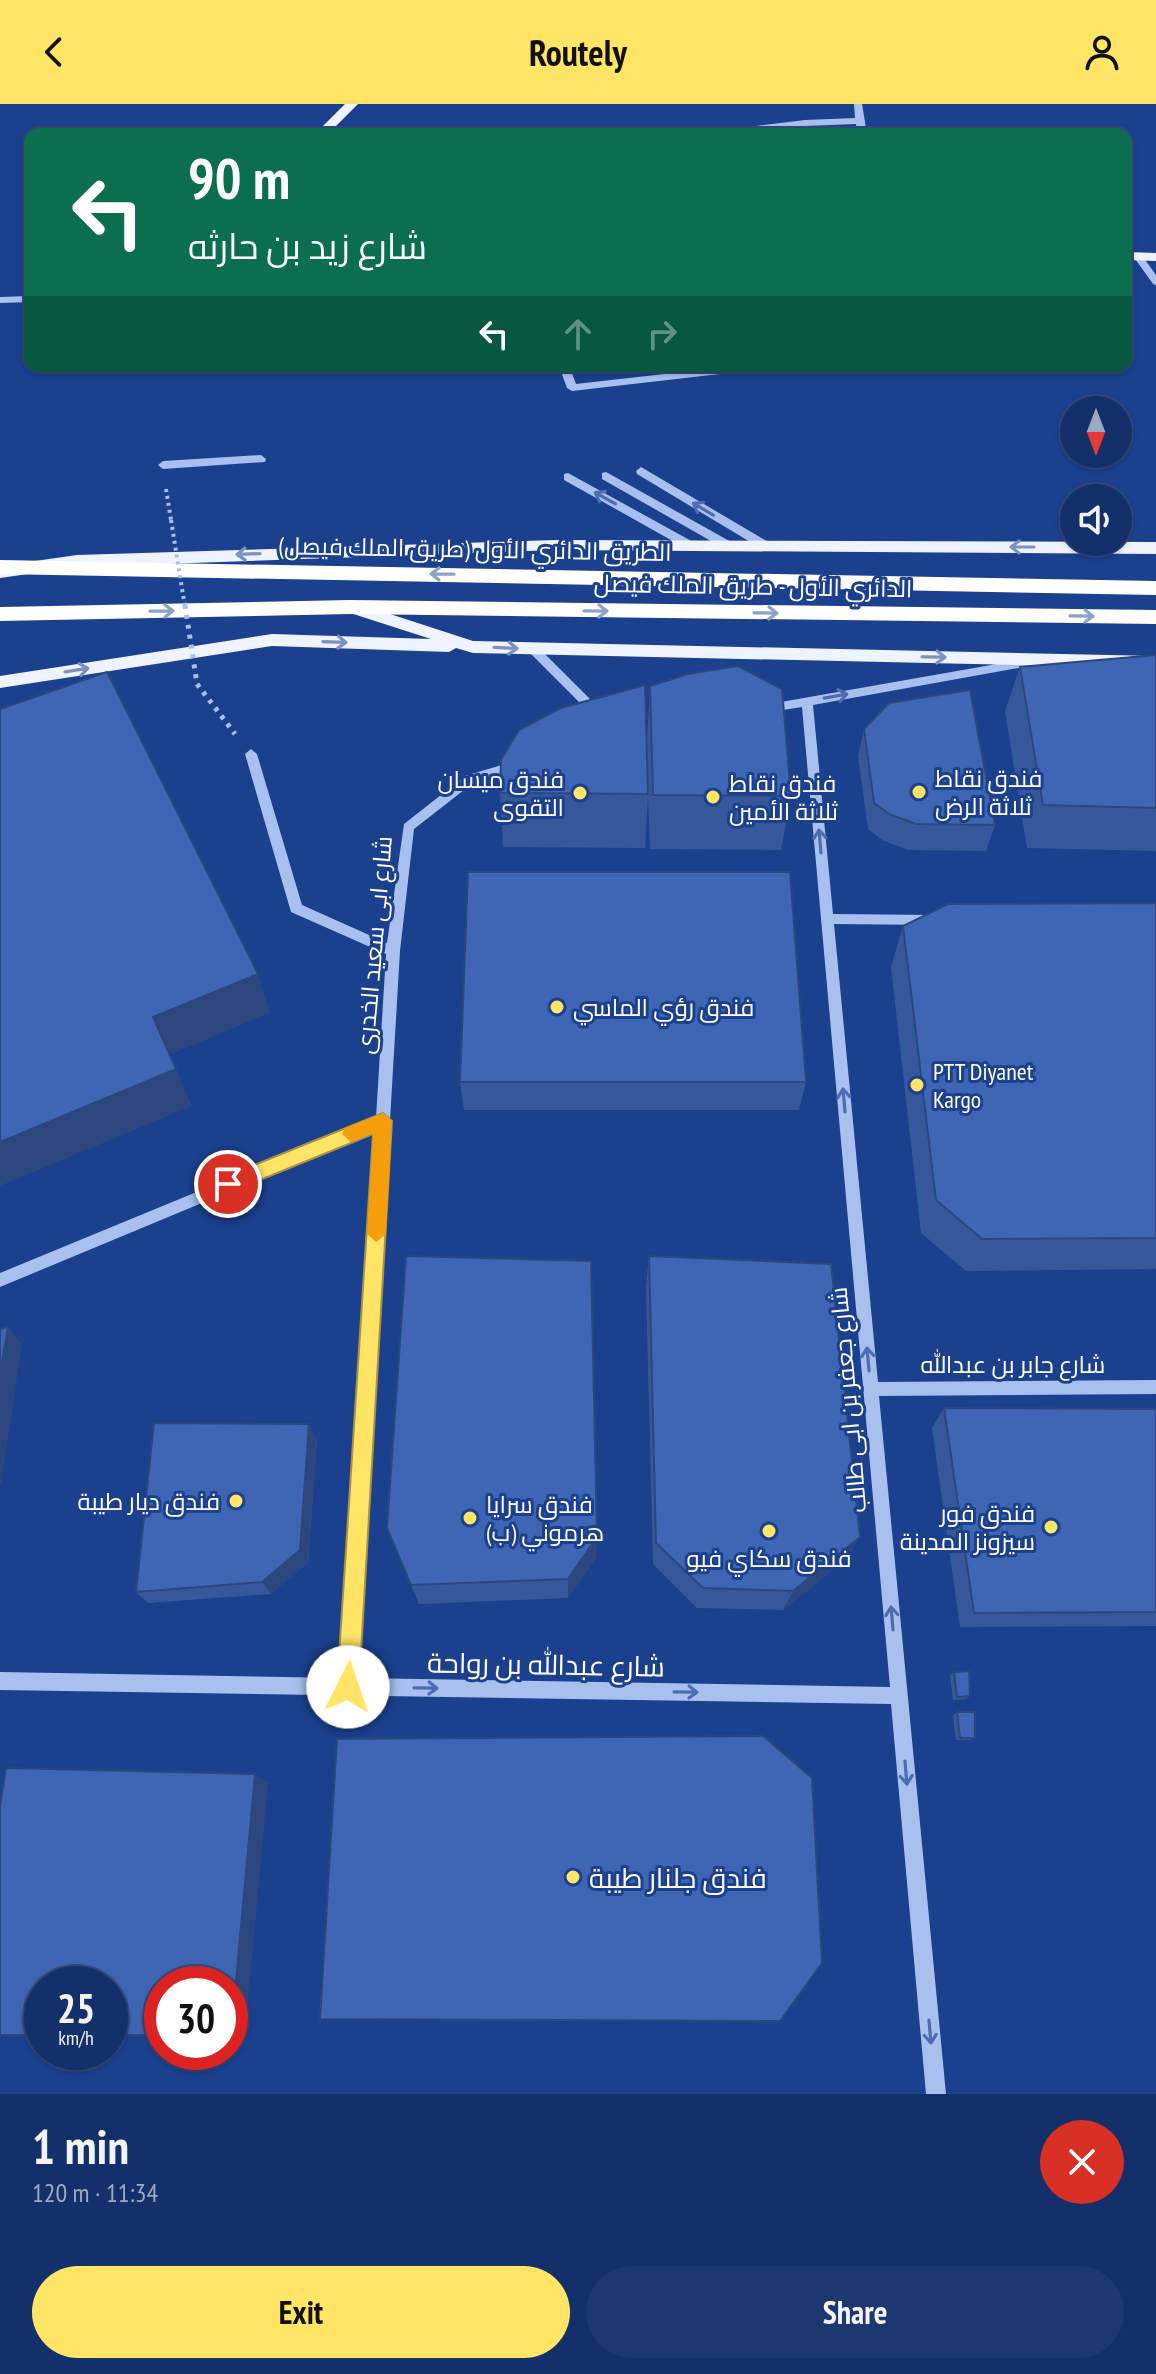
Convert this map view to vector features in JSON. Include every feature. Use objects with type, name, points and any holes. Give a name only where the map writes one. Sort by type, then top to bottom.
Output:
[{"type":"highway","name":"الطريق الدائري الأول (طريق الملك فيصل)","points":[[0,569],[31,567],[688,579]]},
{"type":"highway","name":"الدائري الأول - طريق الملك فيصل","points":[[688,579],[1156,588]]},
{"type":"highway","name":"الدائري الأول - طريق الملك فيصل","points":[[0,614],[350,607],[1156,617]]},
{"type":"main road","points":[[321,128],[330,104]]},
{"type":"main road","points":[[326,128],[352,104]]},
{"type":"main road","points":[[1132,256],[1156,257]]},
{"type":"main road","points":[[31,567],[77,561],[354,550],[691,546],[1156,548]]},
{"type":"main road","points":[[350,607],[473,647]]},
{"type":"main road","points":[[0,682],[272,640],[534,650],[1156,662]]},
{"type":"street","points":[[858,104],[861,128]]},
{"type":"street","points":[[764,128],[860,121]]},
{"type":"street","points":[[1132,256],[1156,282]]},
{"type":"street","points":[[0,300],[24,299]]},
{"type":"street","points":[[566,372],[572,388],[711,372]]},
{"type":"street","points":[[163,465],[261,459]]},
{"type":"street","points":[[641,471],[766,546]]},
{"type":"street","points":[[606,476],[729,546]]},
{"type":"street","points":[[568,477],[691,546]]},
{"type":"street","points":[[534,650],[611,727]]},
{"type":"street","points":[[746,712],[1047,659]]},
{"type":"street","name":"شارع جعفر بن ابى طالب","points":[[807,701],[936,2094]]},
{"type":"street","points":[[251,754],[296,908],[393,951]]},
{"type":"street","name":"شارع ابى سعيد الخدرى","points":[[348,1687],[393,951],[408,827],[469,779],[528,761]]},
{"type":"street","points":[[827,919],[953,920]]},
{"type":"street","points":[[0,1280],[383,1121]]},
{"type":"street","name":"شارع جابر بن عبدالله","points":[[871,1389],[1156,1387]]},
{"type":"street","name":"شارع عبدالله بن رواحة","points":[[0,1681],[899,1696]]},
{"type":"path","points":[[171,520],[197,684],[251,754]]},
{"type":"building","points":[[1156,655],[1156,808],[1043,805],[1020,667]]},
{"type":"building","points":[[738,666],[782,689],[791,796],[653,795],[650,686],[688,674]]},
{"type":"building","points":[[107,672],[258,974],[153,1017],[176,1069],[0,1142],[0,709]]},
{"type":"building","points":[[645,685],[648,794],[500,793],[501,760],[519,730],[561,708]]},
{"type":"building","name":"فندق نقاط ثلاثة الرض","points":[[970,690],[995,825],[916,824],[889,814],[874,803],[864,729],[889,703]]},
{"type":"building","points":[[468,872],[790,872],[806,1082],[460,1082]]},
{"type":"building","points":[[1156,903],[1156,1238],[982,1239],[936,1200],[903,926],[948,904]]},
{"type":"building","points":[[406,1256],[591,1261],[597,1537],[568,1579],[411,1585],[387,1528]]},
{"type":"building","points":[[649,1256],[831,1264],[860,1537],[793,1591],[703,1588],[656,1543]]},
{"type":"building","points":[[8,1327],[0,1374],[0,1329]]},
{"type":"building","name":"فندق فور سيزونز المدينة","points":[[944,1408],[1156,1409],[1156,1612],[974,1613]]},
{"type":"building","name":"فندق ديار طيبة","points":[[154,1423],[309,1424],[300,1550],[262,1582],[136,1592]]},
{"type":"building","points":[[969,1671],[970,1696],[957,1697],[954,1672]]},
{"type":"building","points":[[957,1712],[975,1712],[975,1738],[960,1738]]},
{"type":"building","name":"فندق جلنار طيبة","points":[[763,1736],[812,1778],[822,1963],[780,2021],[320,2019],[337,1739]]},
{"type":"building","points":[[6,1768],[255,1774],[237,1966],[144,1966],[144,2035],[128,2035],[128,1966],[24,1966],[24,2035],[0,2035],[0,1806]]},
{"type":"slow traffic","points":[[351,1134],[383,1121],[376,1234]]},
{"type":"place","name":"فندق نقاط ثلاثة الرض","points":[[919,792]]},
{"type":"place","name":"فندق ميسان التقوى","points":[[580,793]]},
{"type":"place","name":"فندق نقاط ثلاثة الأمين","points":[[713,797]]},
{"type":"place","name":"فندق رؤي الماسي","points":[[557,1007]]},
{"type":"place","name":"PTT Diyanet Kargo","points":[[917,1085]]},
{"type":"place","name":"فندق ديار طيبة","points":[[236,1501]]},
{"type":"place","name":"فندق سرايا هرموني (ب)","points":[[470,1518]]},
{"type":"place","name":"فندق فور سيزونز المدينة","points":[[1051,1527]]},
{"type":"place","name":"فندق سكاي فيو","points":[[769,1531]]},
{"type":"place","name":"فندق جلنار طيبة","points":[[573,1877]]},
{"type":"route","points":[[228,1184],[383,1121],[348,1687]]}]
